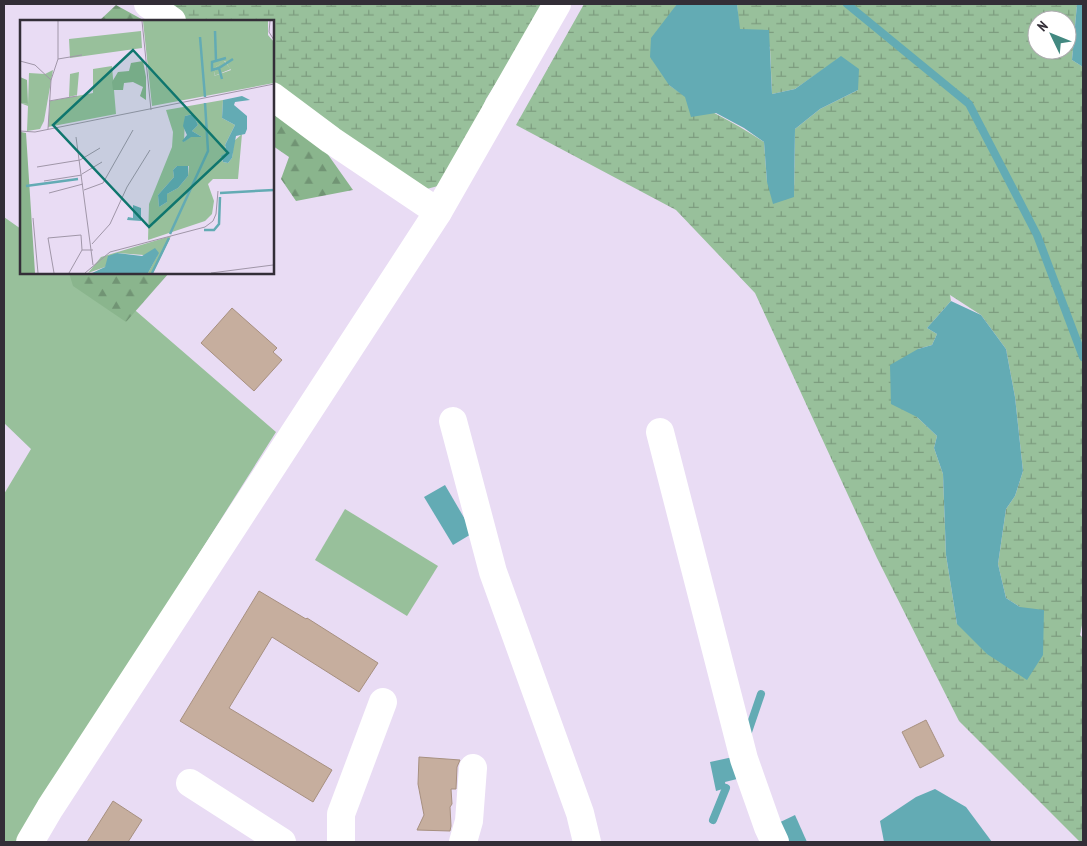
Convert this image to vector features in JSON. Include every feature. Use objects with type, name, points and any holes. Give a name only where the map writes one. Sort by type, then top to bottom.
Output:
[{"type":"street","points":[[148,4],[171,20]]},
{"type":"street","points":[[30,842],[50,808],[438,212],[557,4]]},
{"type":"street","points":[[274,97],[331,140],[438,212]]},
{"type":"street","points":[[453,421],[493,572],[580,813],[587,842]]},
{"type":"street","points":[[660,432],[744,758],[775,842]]},
{"type":"street","points":[[341,842],[341,814],[383,702]]},
{"type":"street","points":[[463,842],[469,821],[472,768]]},
{"type":"street","points":[[190,783],[282,842]]},
{"type":"green space","points":[[156,4],[546,4],[486,99],[465,153],[438,186],[419,191],[274,88],[274,20],[180,20]]},
{"type":"green space","points":[[584,4],[677,4],[674,9],[669,85],[764,142],[767,182],[794,197],[795,129],[820,109],[858,90],[841,57],[795,89],[772,94],[770,47],[739,29],[737,4],[1077,4],[1076,10],[1027,10],[1027,60],[1072,60],[1083,67],[1083,620],[1080,635],[1083,638],[1083,842],[1080,842],[959,721],[877,558],[755,293],[676,210],[516,125]],"holes":[[[950,295],[981,315],[1006,349],[1015,397],[1023,471],[1015,496],[1006,509],[998,564],[1006,598],[1020,607],[957,624],[946,555],[943,474],[934,448],[937,436],[917,417],[918,349],[932,345],[937,334],[927,328],[951,301]]]},
{"type":"green space","points":[[116,5],[143,20],[100,20]]},
{"type":"green space","points":[[274,108],[324,149],[353,190],[296,201],[281,179],[289,157],[274,147]]},
{"type":"green space","points":[[4,217],[20,228],[20,274],[87,274],[114,292],[276,432],[17,842],[4,842],[4,494],[31,449],[4,423]]},
{"type":"green space","points":[[70,274],[168,274],[126,322],[73,286]]},
{"type":"green space","points":[[345,509],[438,566],[407,616],[315,560]]},
{"type":"shaded area","points":[[677,4],[737,4],[740,29],[769,30],[772,94],[795,89],[841,56],[859,69],[858,90],[820,109],[795,129],[794,197],[773,204],[767,182],[764,142],[744,128],[716,113],[691,117],[685,97],[669,85],[650,57],[651,38]]},
{"type":"shaded area","points":[[1077,4],[1083,4],[1083,67],[1072,60],[1077,60]]},
{"type":"shaded area","points":[[951,301],[981,315],[1006,349],[1015,397],[1023,471],[1015,496],[1006,509],[998,564],[1006,598],[1020,607],[1044,610],[1043,655],[1027,680],[987,654],[957,624],[946,555],[943,474],[934,448],[937,436],[917,417],[891,404],[890,365],[918,349],[932,345],[937,334],[927,328]]},
{"type":"shaded area","points":[[445,485],[473,533],[453,545],[424,497]]},
{"type":"shaded area","points":[[733,757],[737,779],[725,782],[726,788],[716,791],[710,762]]},
{"type":"shaded area","points":[[935,789],[966,807],[992,842],[884,842],[880,821],[916,797]]},
{"type":"shaded area","points":[[795,815],[807,842],[780,842],[772,826]]},
{"type":"building","points":[[232,308],[277,348],[273,352],[282,360],[254,391],[201,343]]},
{"type":"building","points":[[259,591],[307,618],[378,663],[359,692],[272,637],[229,708],[332,770],[313,802],[180,721]]},
{"type":"building","points":[[926,720],[944,756],[920,768],[902,732]]},
{"type":"building","points":[[419,757],[460,760],[457,767],[456,789],[451,789],[450,831],[417,830],[424,815],[418,784]]},
{"type":"building","points":[[113,801],[142,820],[128,842],[87,842]]},
{"type":"waterway","points":[[847,4],[969,104],[1037,235],[1083,357]]},
{"type":"waterway","points":[[747,735],[761,694]]},
{"type":"waterway","points":[[713,820],[726,788]]}]
